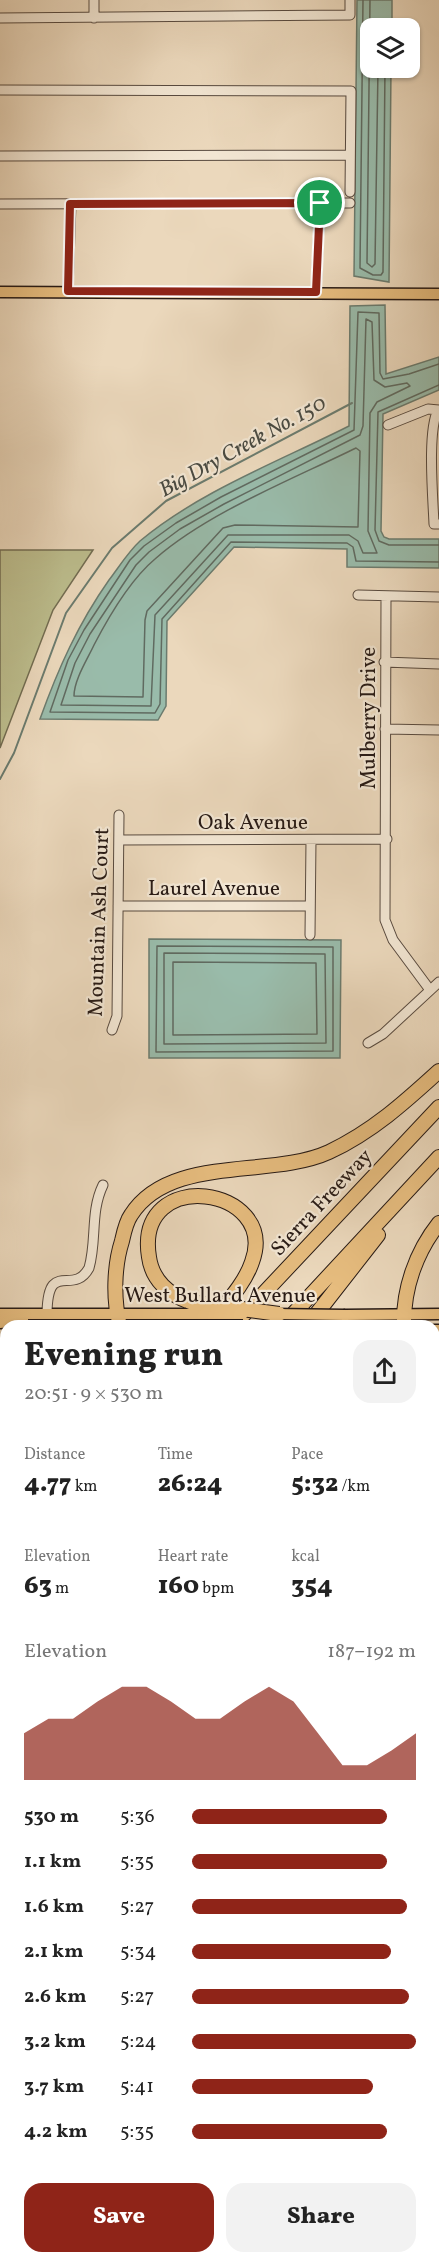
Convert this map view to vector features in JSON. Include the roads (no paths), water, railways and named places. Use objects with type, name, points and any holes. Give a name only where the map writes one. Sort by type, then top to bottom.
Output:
[{"type":"highway","points":[[119,1320],[116,1258],[130,1216],[146,1196],[175,1180],[224,1171],[267,1167],[328,1153],[382,1122],[439,1071]]},
{"type":"highway","name":"Sierra Freeway","points":[[240,1320],[439,1107]]},
{"type":"highway","points":[[212,1320],[248,1272],[255,1250],[254,1236],[246,1218],[231,1204],[212,1195],[191,1195],[171,1203],[157,1216],[148,1236],[148,1254],[154,1275],[188,1308],[280,1320],[436,1160]]},
{"type":"highway","points":[[312,1320],[436,1160]]},
{"type":"highway","points":[[404,1320],[416,1259],[426,1240],[439,1224]]},
{"type":"main road","points":[[0,292],[439,294]]},
{"type":"main road","name":"West Bullard Avenue","points":[[0,1314],[47,1313],[119,1320],[188,1308]]},
{"type":"main road","points":[[39,1320],[47,1313]]},
{"type":"main road","name":"West Bullard Avenue","points":[[280,1320],[345,1315],[404,1320],[439,1314]]},
{"type":"street","points":[[94,0],[94,18]]},
{"type":"street","points":[[0,18],[350,15],[350,0]]},
{"type":"street","points":[[0,90],[351,91],[350,192]]},
{"type":"street","points":[[0,156],[350,155]]},
{"type":"street","points":[[316,292],[320,203]]},
{"type":"street","points":[[0,204],[350,203]]},
{"type":"street","points":[[68,291],[70,204]]},
{"type":"street","points":[[388,425],[428,409],[439,410],[433,420],[436,442],[434,524],[439,524]]},
{"type":"street","points":[[358,595],[439,597]]},
{"type":"street","name":"Mulberry Drive","points":[[386,596],[385,920],[393,940],[430,990]]},
{"type":"street","points":[[384,663],[439,664]]},
{"type":"street","points":[[385,729],[439,730]]},
{"type":"street","name":"Mountain Ash Court","points":[[112,1030],[117,1016],[119,815]]},
{"type":"street","name":"Oak Avenue","points":[[119,840],[387,839]]},
{"type":"street","points":[[310,936],[311,840]]},
{"type":"street","name":"Laurel Avenue","points":[[118,906],[310,906]]},
{"type":"street","points":[[368,1043],[383,1034],[439,982]]},
{"type":"street","points":[[47,1313],[47,1293],[51,1285],[76,1279],[88,1268],[96,1199],[103,1185]]},
{"type":"water","points":[[357,0],[392,0],[392,18],[360,18],[360,78],[391,78],[389,282],[354,276]]},
{"type":"water","points":[[385,305],[386,374],[439,357],[439,390],[383,414],[381,531],[384,537],[389,539],[439,539],[439,568],[347,567],[347,549],[234,547],[167,621],[166,706],[158,720],[40,719],[78,630],[109,580],[140,541],[163,523],[214,492],[349,426],[350,306]]},
{"type":"water","points":[[149,939],[341,940],[340,1058],[149,1058]]},
{"type":"waterway","name":"Big Dry Creek No. 150","points":[[0,779],[14,753],[66,613],[112,548],[166,501],[352,403]]}]
